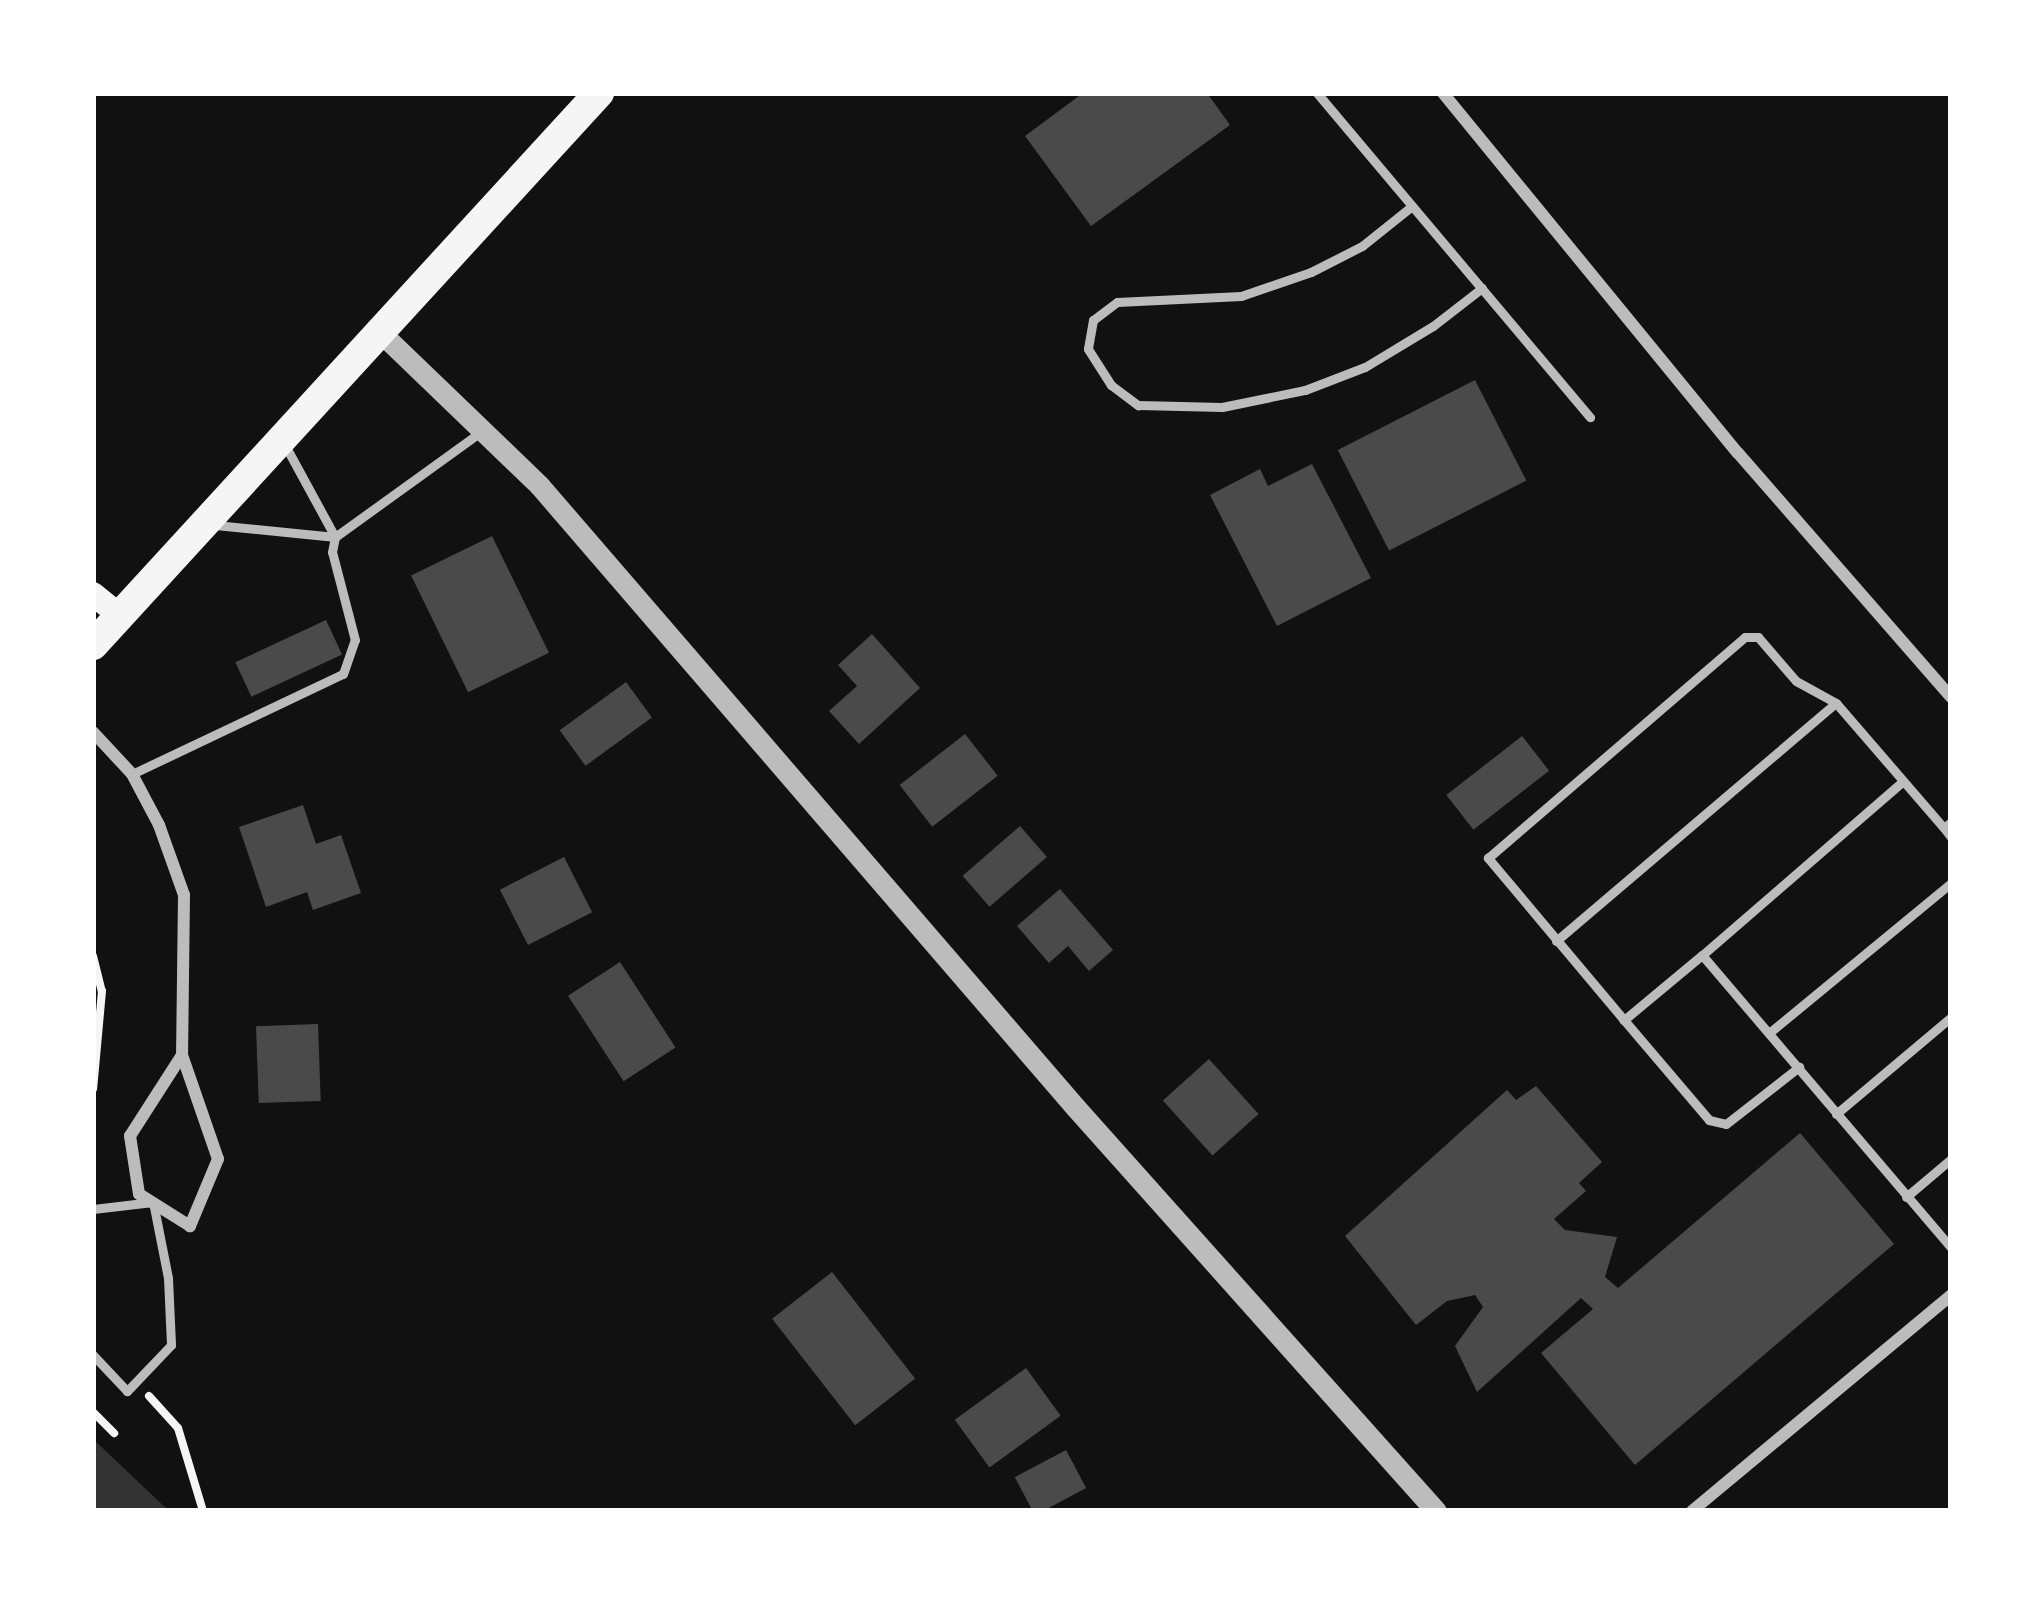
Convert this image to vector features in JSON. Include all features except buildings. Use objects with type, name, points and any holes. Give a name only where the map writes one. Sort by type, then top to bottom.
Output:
[{"type":"main road","points":[[93,645],[599,93]]},
{"type":"main road","points":[[93,594],[120,616]]},
{"type":"street","points":[[1443,93],[1738,453],[1951,697]]},
{"type":"street","points":[[380,332],[539,485],[1076,1108],[1436,1511]]},
{"type":"street","points":[[93,732],[132,774],[159,825],[184,895],[182,1055],[218,1160],[190,1226],[139,1194],[130,1136],[182,1055]]},
{"type":"street","points":[[1692,1511],[1951,1295]]},
{"type":"lane","points":[[1317,93],[1590,417]]},
{"type":"lane","points":[[1412,206],[1362,246],[1241,296],[1117,302],[1093,320],[1088,349],[1111,385],[1138,405],[1222,407],[1305,390],[1365,367],[1433,326],[1482,288]]},
{"type":"lane","points":[[204,524],[335,537],[483,431]]},
{"type":"lane","points":[[132,774],[343,674],[355,640],[332,552],[335,537],[282,439]]},
{"type":"lane","points":[[1798,1067],[1737,1117],[1716,1124],[1488,858],[1745,637],[1758,637],[1796,681],[1836,704],[1949,829]]},
{"type":"lane","points":[[1556,941],[1836,704]]},
{"type":"lane","points":[[1624,1020],[1902,782]]},
{"type":"lane","points":[[1768,1033],[1951,883]]},
{"type":"lane","points":[[1702,955],[1951,1249]]},
{"type":"lane","points":[[1837,1114],[1951,1017]]},
{"type":"lane","points":[[1906,1197],[1951,1159]]},
{"type":"lane","points":[[93,1209],[153,1202],[168,1278],[171,1346],[127,1391],[93,1355]]},
{"type":"path","points":[[93,956],[102,991],[93,1089]]},
{"type":"path","points":[[136,1382],[178,1428],[203,1511]]},
{"type":"path","points":[[93,1412],[114,1433]]},
{"type":"shaded area","points":[[93,1439],[169,1511],[93,1511]]}]
